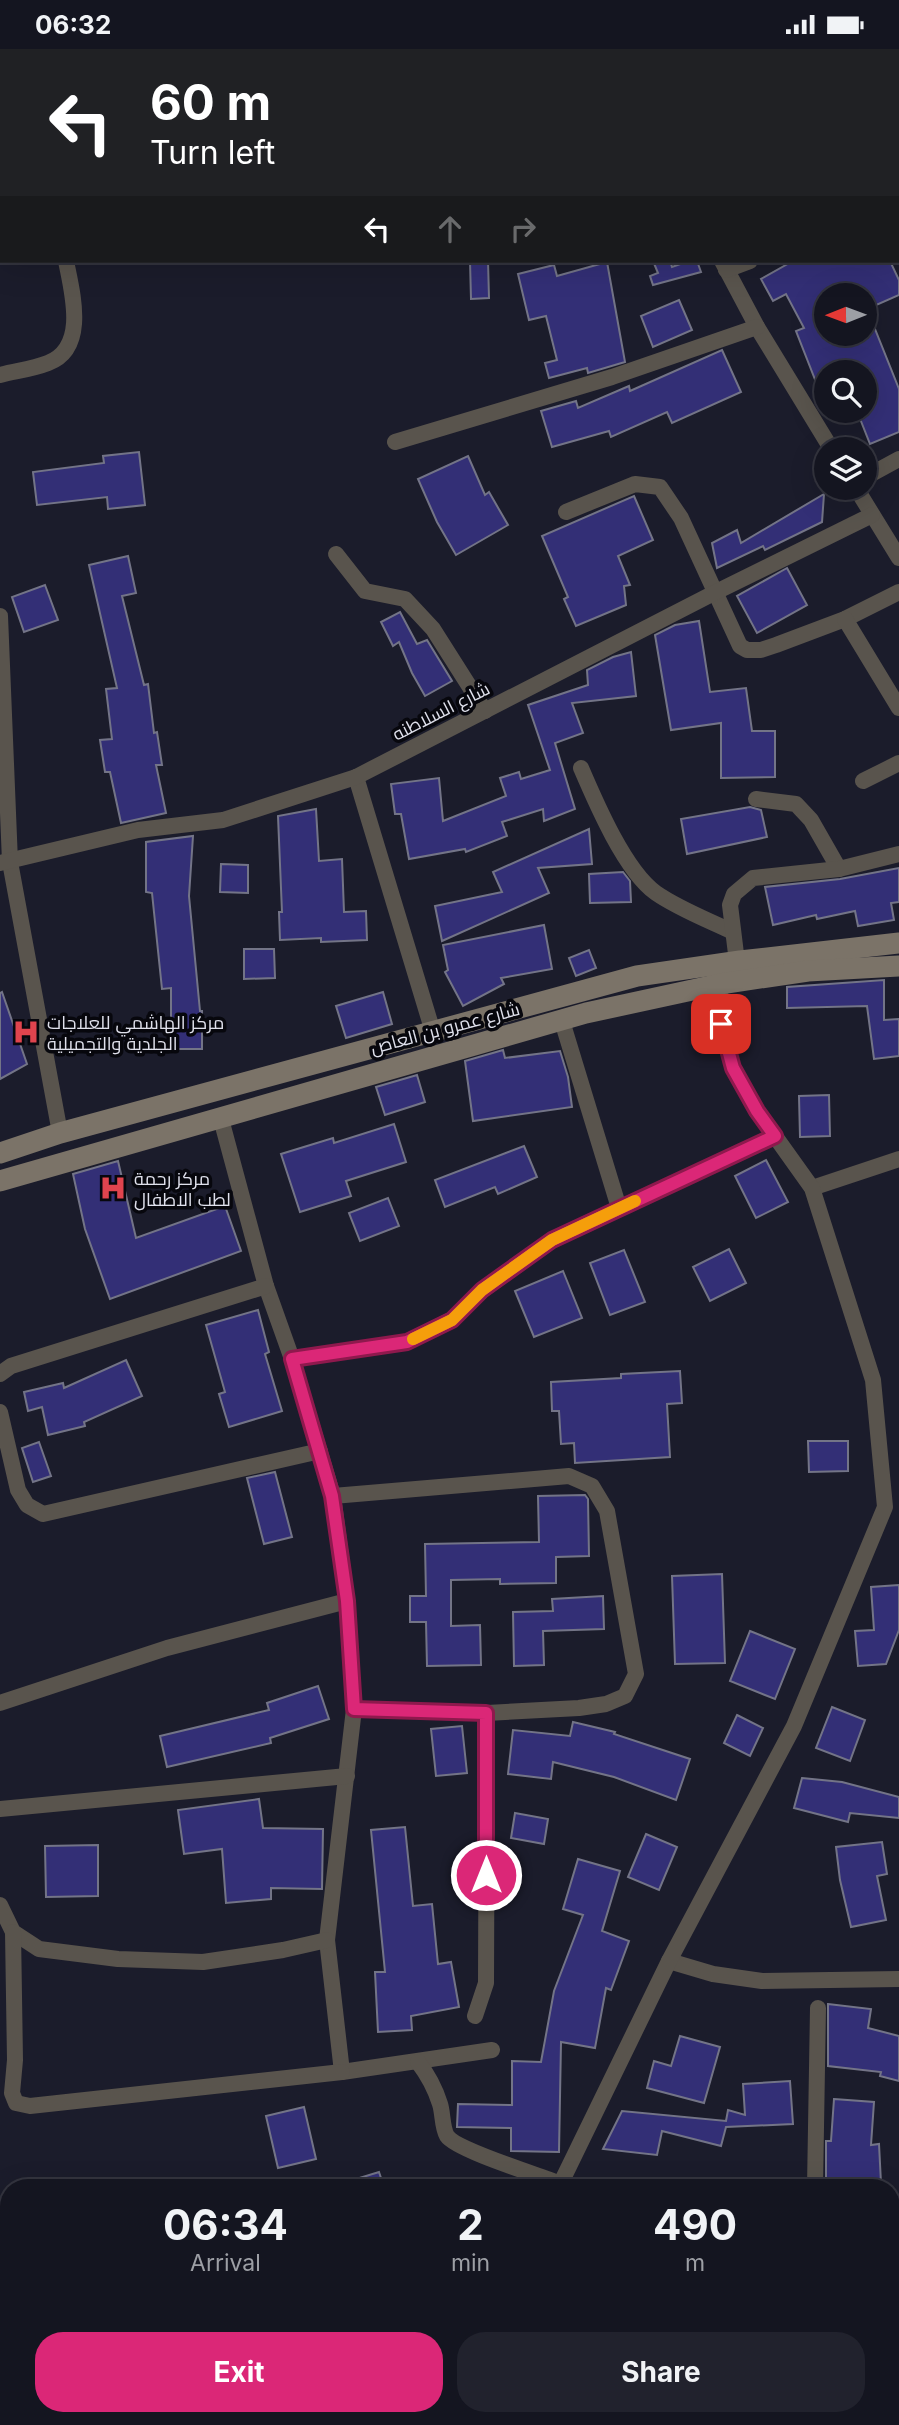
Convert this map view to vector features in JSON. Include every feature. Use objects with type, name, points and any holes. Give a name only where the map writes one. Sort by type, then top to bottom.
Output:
[{"type":"street","points":[[0,375],[50,363],[63,352],[75,329],[75,305],[66,263]]},
{"type":"street","points":[[724,265],[757,327],[824,437]]},
{"type":"street","points":[[395,442],[612,377],[757,327]]},
{"type":"street","points":[[877,471],[899,459]]},
{"type":"street","points":[[566,512],[635,484],[660,487],[681,518],[740,646],[747,650],[761,650],[845,619],[899,592]]},
{"type":"street","points":[[863,500],[899,558]]},
{"type":"street","name":"شارع السلاطنه","points":[[5,862],[138,830],[223,820],[356,777],[872,515]]},
{"type":"street","points":[[337,554],[365,591],[405,599],[433,629],[485,711]]},
{"type":"street","points":[[0,616],[5,862],[60,1133]]},
{"type":"street","points":[[845,619],[899,708]]},
{"type":"street","points":[[863,781],[899,763]]},
{"type":"street","points":[[581,768],[595,801],[629,863],[644,882],[655,893],[733,932]]},
{"type":"street","points":[[356,777],[433,1032]]},
{"type":"street","points":[[756,799],[796,804],[811,820],[839,869]]},
{"type":"street","points":[[737,962],[730,905],[734,894],[753,878],[839,869],[899,854]]},
{"type":"street","name":"شارع عمرو بن العاص","points":[[0,1153],[60,1133],[637,976],[899,943]]},
{"type":"street","points":[[0,1181],[586,1013],[720,984],[808,971],[899,966]]},
{"type":"street","points":[[720,984],[721,1024],[733,1068],[757,1111],[812,1188],[873,1380],[885,1507]]},
{"type":"street","points":[[562,1021],[619,1208]]},
{"type":"street","points":[[221,1119],[266,1286],[292,1359],[332,1496],[347,1601],[354,1709],[327,1940],[342,2072]]},
{"type":"street","points":[[292,1359],[407,1342],[452,1320],[482,1290],[552,1240],[775,1136]]},
{"type":"street","points":[[812,1188],[899,1159]]},
{"type":"street","points":[[0,1374],[11,1366],[266,1286]]},
{"type":"street","points":[[0,1412],[18,1490],[27,1505],[43,1514],[320,1451]]},
{"type":"street","points":[[332,1496],[569,1476],[592,1486],[607,1511],[636,1674],[625,1696],[606,1704],[579,1709],[486,1713],[354,1709]]},
{"type":"street","points":[[563,2179],[669,1961],[794,1726],[885,1507],[899,1492]]},
{"type":"street","points":[[0,1703],[167,1648],[347,1601]]},
{"type":"street","points":[[475,2016],[486,1983],[486,1713]]},
{"type":"street","points":[[0,1809],[347,1776]]},
{"type":"street","points":[[0,1905],[13,1932],[15,2060],[12,2093],[16,2103],[41,2105],[342,2072],[492,2050]]},
{"type":"street","points":[[13,1932],[39,1949],[118,1959],[203,1962],[283,1950],[327,1940]]},
{"type":"street","points":[[669,1961],[712,1974],[762,1980],[899,1979]]},
{"type":"street","points":[[815,2179],[818,2008]]},
{"type":"street","points":[[418,2061],[432,2081],[446,2135],[456,2143],[543,2179]]},
{"type":"building","points":[[470,263],[488,263],[489,298],[471,299]]},
{"type":"building","points":[[607,263],[625,362],[588,373],[587,368],[549,378],[545,363],[557,360],[546,316],[529,320],[518,274],[554,265],[557,276]]},
{"type":"building","points":[[654,263],[671,263],[672,267],[683,263],[698,263],[701,272],[653,285],[650,276],[658,273]]},
{"type":"building","points":[[789,263],[891,263],[899,280],[899,295],[877,305],[877,283],[814,283],[814,347],[877,347],[877,334],[899,389],[899,432],[877,441],[877,437],[867,437],[862,423],[877,423],[877,360],[814,360],[814,377],[796,331],[804,328],[786,294],[773,301],[761,279]]},
{"type":"building","points":[[679,300],[692,330],[653,347],[641,316]]},
{"type":"building","points":[[722,350],[741,392],[672,423],[667,412],[611,437],[609,431],[552,447],[541,411],[576,401],[578,408],[629,386],[630,391]]},
{"type":"building","points":[[139,452],[145,505],[108,509],[107,497],[37,505],[33,472],[104,463],[103,456]]},
{"type":"building","points":[[468,456],[485,495],[489,492],[508,525],[456,555],[437,522],[418,479]]},
{"type":"building","points":[[634,496],[653,540],[618,556],[630,585],[624,586],[626,605],[576,626],[564,599],[568,597],[542,536]]},
{"type":"building","points":[[814,500],[824,500],[822,522],[765,550],[763,546],[717,568],[712,543],[737,530],[741,543]]},
{"type":"building","points":[[128,556],[136,593],[122,596],[144,685],[148,684],[154,733],[157,732],[162,765],[156,765],[166,813],[121,823],[110,772],[105,772],[100,740],[112,739],[106,689],[117,688],[89,565]]},
{"type":"building","points":[[787,568],[807,605],[757,633],[737,596]]},
{"type":"building","points":[[45,585],[58,620],[24,632],[12,597]]},
{"type":"building","points":[[400,612],[417,644],[427,640],[452,681],[425,696],[399,642],[393,646],[381,622]]},
{"type":"building","points":[[699,621],[710,692],[746,688],[752,731],[775,731],[775,777],[721,778],[721,723],[671,730],[655,635],[675,625]]},
{"type":"building","points":[[631,652],[636,696],[572,703],[583,733],[555,743],[575,809],[544,821],[543,809],[502,822],[507,836],[466,852],[465,849],[409,859],[401,814],[395,814],[391,784],[439,778],[443,821],[506,796],[500,778],[519,772],[521,779],[550,770],[528,705],[588,685],[587,670],[613,657]]},
{"type":"building","points":[[750,807],[761,810],[767,837],[687,854],[681,819]]},
{"type":"building","points":[[316,809],[319,861],[342,859],[344,912],[366,911],[367,940],[280,940],[279,912],[282,912],[278,816]]},
{"type":"building","points":[[589,829],[592,864],[538,868],[549,893],[442,941],[435,906],[502,892],[493,872]]},
{"type":"building","points":[[193,836],[189,896],[202,1011],[202,1049],[171,1049],[171,988],[162,989],[152,893],[146,892],[146,842]]},
{"type":"building","points":[[221,864],[248,865],[248,893],[220,892]]},
{"type":"building","points":[[899,868],[899,902],[891,903],[894,920],[858,926],[855,911],[817,919],[816,915],[773,925],[765,887],[840,879]]},
{"type":"building","points":[[623,872],[630,881],[631,902],[590,903],[589,874]]},
{"type":"building","points":[[544,925],[552,969],[501,978],[504,984],[463,1006],[445,972],[448,970],[443,945]]},
{"type":"building","points":[[244,949],[274,949],[275,978],[244,979]]},
{"type":"building","points":[[589,950],[596,968],[576,976],[569,958]]},
{"type":"building","points":[[884,980],[884,1020],[899,1019],[899,1056],[874,1059],[867,1006],[787,1008],[787,987]]},
{"type":"building","points":[[2,992],[27,1064],[0,1079],[0,993]]},
{"type":"building","points":[[383,992],[392,1024],[346,1038],[336,1006]]},
{"type":"building","points":[[503,1050],[505,1058],[560,1051],[568,1077],[572,1107],[473,1121],[465,1061]]},
{"type":"building","points":[[417,1075],[425,1102],[385,1115],[376,1087]]},
{"type":"building","points":[[829,1095],[830,1136],[800,1137],[799,1096]]},
{"type":"building","points":[[394,1124],[406,1162],[346,1181],[351,1196],[300,1212],[281,1154],[333,1138],[334,1143]]},
{"type":"building","points":[[524,1146],[537,1177],[498,1194],[495,1187],[445,1207],[435,1180]]},
{"type":"building","points":[[766,1160],[788,1202],[756,1218],[735,1176]]},
{"type":"building","points":[[118,1161],[136,1238],[225,1206],[241,1251],[110,1299],[85,1229],[73,1174]]},
{"type":"building","points":[[388,1198],[399,1226],[360,1241],[349,1213]]},
{"type":"building","points":[[729,1249],[746,1283],[710,1301],[693,1267]]},
{"type":"building","points":[[624,1250],[645,1302],[610,1315],[590,1263]]},
{"type":"building","points":[[563,1271],[582,1318],[534,1337],[515,1291]]},
{"type":"building","points":[[258,1310],[269,1352],[265,1354],[282,1411],[229,1427],[219,1394],[225,1392],[206,1325]]},
{"type":"building","points":[[126,1360],[142,1396],[84,1422],[85,1426],[48,1435],[42,1407],[28,1411],[24,1392],[63,1383],[64,1388]]},
{"type":"building","points":[[680,1371],[682,1403],[667,1404],[670,1457],[575,1463],[574,1443],[561,1444],[559,1411],[552,1411],[551,1382]]},
{"type":"building","points":[[808,1441],[848,1441],[848,1471],[809,1472]]},
{"type":"building","points":[[39,1442],[51,1476],[33,1482],[22,1448]]},
{"type":"building","points":[[275,1472],[292,1537],[264,1544],[247,1478]]},
{"type":"building","points":[[585,1495],[588,1499],[589,1556],[556,1557],[556,1583],[500,1584],[500,1579],[451,1580],[451,1626],[480,1625],[481,1665],[427,1666],[426,1622],[410,1622],[410,1596],[426,1596],[425,1544],[539,1542],[538,1496]]},
{"type":"building","points":[[722,1574],[725,1663],[675,1664],[672,1576]]},
{"type":"building","points":[[899,1585],[899,1630],[886,1664],[858,1666],[855,1631],[874,1630],[871,1587]]},
{"type":"building","points":[[603,1596],[604,1629],[543,1631],[544,1665],[514,1666],[513,1612],[553,1611],[552,1599]]},
{"type":"building","points":[[750,1631],[795,1649],[775,1699],[730,1681]]},
{"type":"building","points":[[318,1686],[329,1719],[270,1738],[271,1743],[167,1767],[160,1736],[269,1710],[267,1703]]},
{"type":"building","points":[[832,1707],[865,1720],[850,1761],[816,1748]]},
{"type":"building","points":[[737,1715],[763,1728],[750,1756],[724,1743]]},
{"type":"building","points":[[573,1722],[615,1732],[614,1734],[690,1759],[676,1800],[614,1777],[553,1762],[551,1779],[508,1774],[513,1730],[570,1736]]},
{"type":"building","points":[[462,1726],[467,1773],[436,1776],[431,1729]]},
{"type":"building","points":[[802,1778],[842,1782],[899,1797],[899,1818],[850,1813],[848,1822],[794,1808]]},
{"type":"building","points":[[259,1799],[263,1828],[323,1829],[322,1889],[271,1888],[271,1899],[226,1903],[222,1849],[184,1854],[178,1810]]},
{"type":"building","points":[[515,1813],[548,1819],[544,1844],[511,1838]]},
{"type":"building","points":[[405,1827],[413,1906],[432,1904],[438,1964],[451,1962],[459,2007],[411,2016],[412,2030],[378,2032],[375,1972],[385,1972],[371,1830]]},
{"type":"building","points":[[646,1834],[677,1847],[659,1890],[628,1877]]},
{"type":"building","points":[[882,1842],[887,1874],[877,1876],[886,1920],[851,1927],[840,1880],[836,1847]]},
{"type":"building","points":[[98,1845],[98,1896],[46,1897],[45,1846]]},
{"type":"building","points":[[578,1859],[620,1871],[602,1931],[629,1941],[611,1990],[606,1988],[595,2048],[561,2042],[559,2152],[511,2151],[511,2128],[457,2127],[458,2104],[512,2105],[512,2061],[541,2062],[554,1991],[583,1915],[563,1909]]},
{"type":"building","points":[[828,2004],[871,2009],[868,2028],[899,2036],[899,2081],[880,2076],[881,2072],[828,2066]]},
{"type":"building","points":[[680,2036],[720,2047],[704,2103],[647,2088],[654,2061],[671,2066]]},
{"type":"building","points":[[790,2081],[793,2124],[726,2127],[721,2146],[662,2131],[657,2155],[603,2149],[622,2111],[726,2121],[728,2110],[745,2115],[743,2084]]},
{"type":"building","points":[[834,2099],[874,2102],[871,2145],[879,2144],[881,2179],[826,2179],[826,2141],[831,2141]]},
{"type":"building","points":[[304,2107],[316,2159],[278,2168],[266,2116]]},
{"type":"building","points":[[379,2172],[381,2179],[356,2179]]},
{"type":"slow traffic","points":[[413,1339],[452,1320],[482,1290],[552,1240],[635,1201]]},
{"type":"place","name":"مركز الهاشمي للعلاجات الجلدية والتجميلية","points":[[26,1032]]},
{"type":"place","name":"مركز رحمة لطب الاطفال","points":[[113,1188]]},
{"type":"route","points":[[486,1875],[486,1713],[354,1709],[347,1601],[332,1496],[292,1359],[407,1342],[452,1320],[482,1290],[552,1240],[775,1136],[757,1111],[733,1068],[721,1024]]}]
